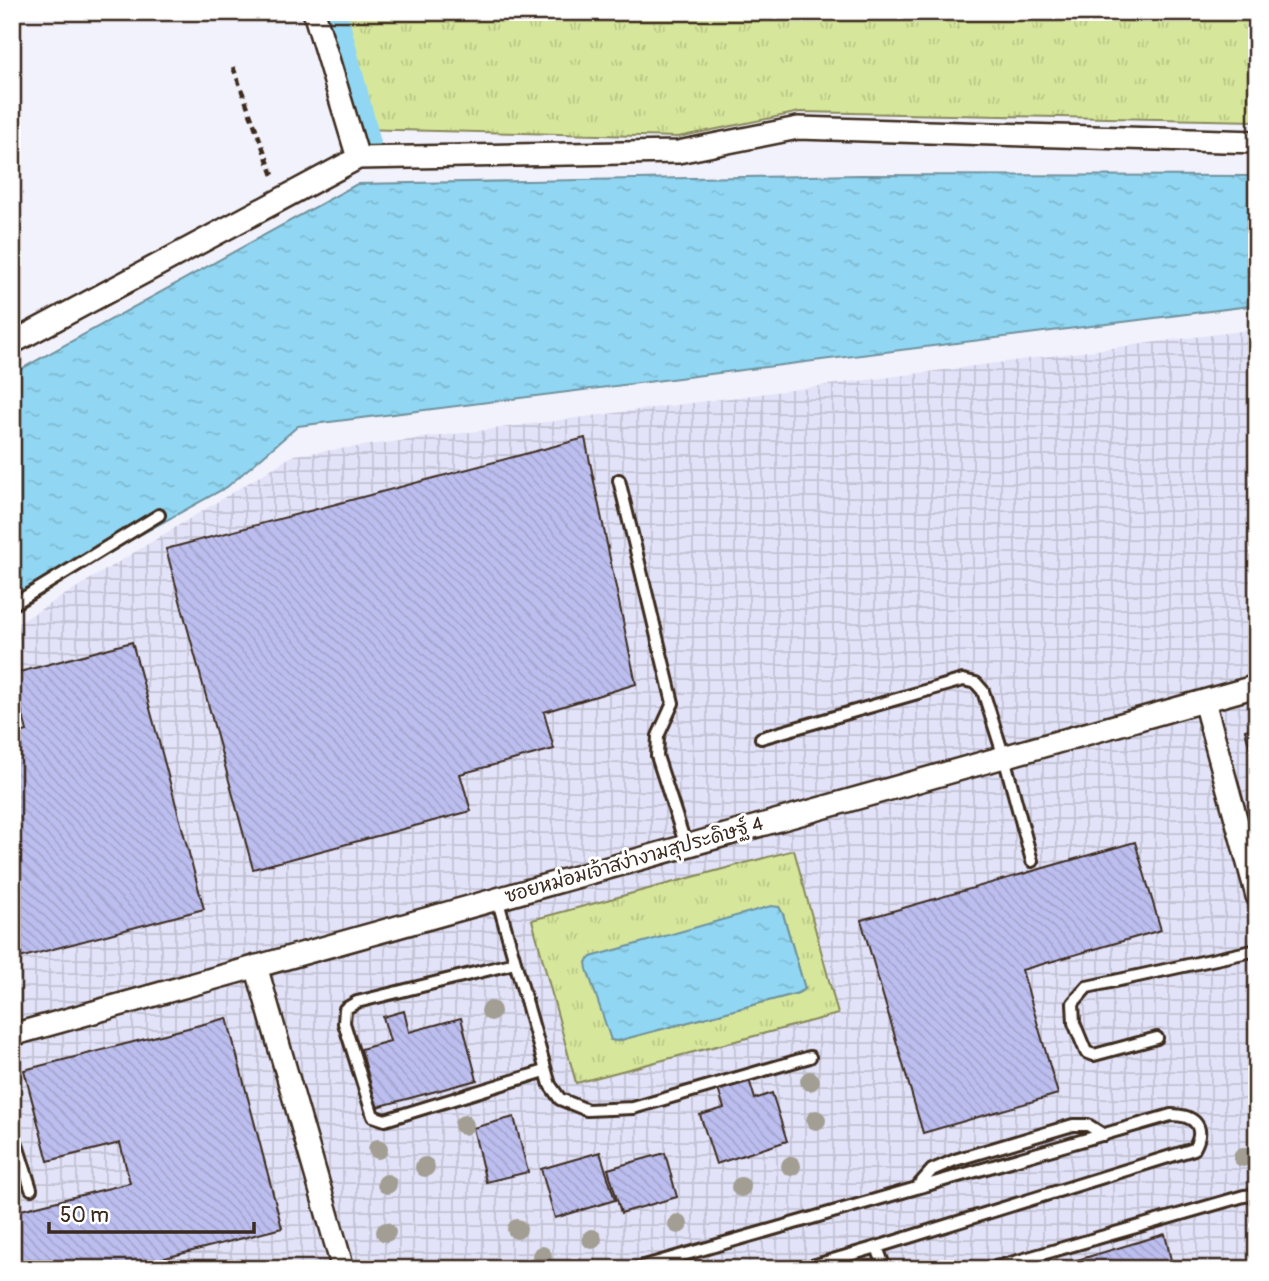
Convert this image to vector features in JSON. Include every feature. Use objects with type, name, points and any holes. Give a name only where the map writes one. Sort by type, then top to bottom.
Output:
[{"type":"street","points":[[314,12],[358,158]]},
{"type":"street","points":[[12,344],[358,158],[678,152],[798,128],[1257,142]]},
{"type":"street","name":"ซอยหม่อมเจ้าสง่างามสุประดิษฐ์ 4","points":[[12,1035],[1257,686]]},
{"type":"street","points":[[1204,701],[1257,896]]},
{"type":"street","points":[[256,966],[343,1269]]},
{"type":"lane","points":[[620,480],[673,703],[658,736],[657,757],[686,846]]},
{"type":"lane","points":[[12,605],[159,514]]},
{"type":"lane","points":[[761,738],[962,680],[975,683],[983,691],[1032,861]]},
{"type":"lane","points":[[497,898],[545,1071],[550,1086],[560,1099],[587,1110],[632,1108],[810,1057]]},
{"type":"lane","points":[[1157,1038],[1094,1055],[1086,1052],[1074,1023],[1073,1003],[1087,987],[1257,950]]},
{"type":"lane","points":[[515,963],[356,1002],[345,1009],[344,1023],[373,1116],[385,1120],[545,1071]]},
{"type":"lane","points":[[634,1269],[1171,1115],[1184,1115],[1199,1128],[1200,1138],[1194,1149],[802,1269]]},
{"type":"lane","points":[[915,1189],[932,1170],[955,1160],[1073,1125],[1088,1125],[1104,1135]]},
{"type":"lane","points":[[12,1129],[31,1189]]},
{"type":"lane","points":[[990,1269],[1244,1196],[1257,1195]]},
{"type":"lane","points":[[877,1247],[885,1269]]},
{"type":"path","points":[[233,68],[282,199]]},
{"type":"shaded area","points":[[1257,329],[1257,1269],[12,1269],[12,627],[294,455]]},
{"type":"green space","points":[[327,12],[1257,12],[1257,121],[800,112],[678,137],[357,129]]},
{"type":"green space","points":[[794,850],[838,1014],[576,1083],[532,920]],"holes":[[[779,907],[805,989],[617,1041],[611,1040]]]},
{"type":"water","points":[[861,175],[1257,176],[1257,305],[298,426],[227,487],[12,605],[12,374],[357,184]]},
{"type":"water","points":[[771,906],[779,907],[783,914],[805,989],[617,1041],[611,1040],[587,969],[586,962],[591,957]]},
{"type":"building","points":[[585,438],[636,684],[544,712],[554,749],[460,774],[471,811],[253,869],[166,549]]},
{"type":"building","points":[[132,642],[204,909],[12,960],[12,735],[27,731],[12,674]]},
{"type":"building","points":[[1257,727],[1257,774],[1245,730]]},
{"type":"building","points":[[1135,842],[1161,930],[1022,970],[1058,1094],[923,1133],[861,920]]},
{"type":"building","points":[[404,1011],[409,1032],[461,1018],[477,1080],[377,1107],[361,1049],[390,1041],[383,1017]]},
{"type":"building","points":[[227,1018],[282,1228],[122,1269],[12,1269],[12,1209],[13,1212],[130,1183],[120,1143],[48,1161],[24,1070]]},
{"type":"building","points":[[748,1076],[755,1099],[772,1093],[787,1141],[716,1164],[700,1115],[724,1108],[717,1086]]},
{"type":"building","points":[[514,1117],[528,1172],[486,1182],[473,1128]]},
{"type":"building","points":[[600,1152],[615,1200],[555,1218],[541,1169]]},
{"type":"building","points":[[665,1153],[677,1197],[621,1213],[608,1169]]},
{"type":"building","points":[[1165,1234],[1173,1269],[1047,1269]]},
{"type":"waterway","points":[[333,12],[367,144]]}]
